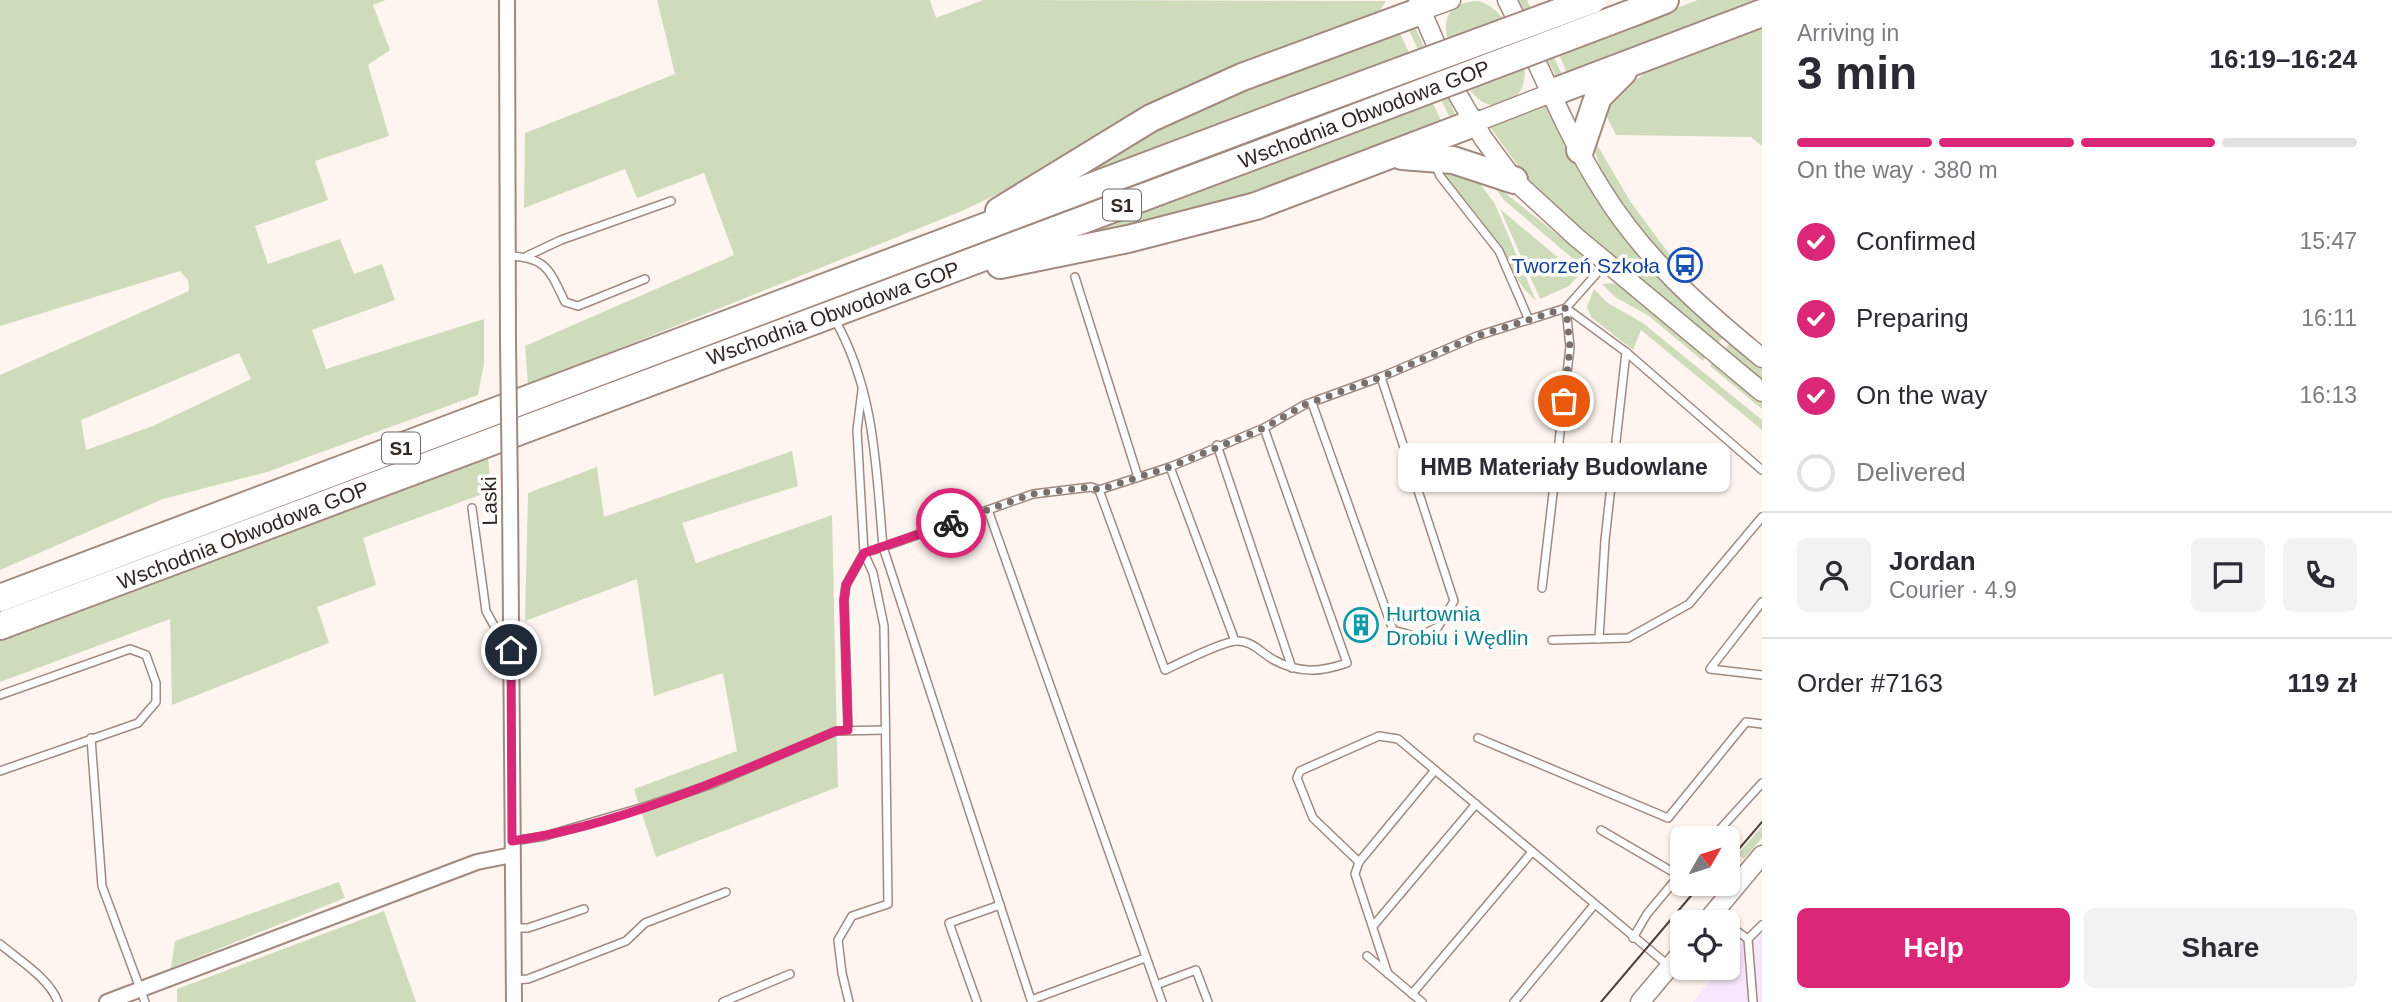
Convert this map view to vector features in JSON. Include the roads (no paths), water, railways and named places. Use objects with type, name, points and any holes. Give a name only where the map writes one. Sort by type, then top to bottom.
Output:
[{"type":"highway","points":[[1371,30],[1392,0]]},
{"type":"highway","name":"Wschodnia Obwodowa GOP","points":[[0,598],[1592,0]]},
{"type":"highway","name":"Wschodnia Obwodowa GOP","points":[[0,626],[1665,0]]},
{"type":"highway","points":[[973,232],[1010,201],[1151,118],[1242,78],[1371,30],[1419,6]]},
{"type":"highway","points":[[1551,93],[1762,13]]},
{"type":"highway","points":[[1580,150],[1598,97],[1610,82],[1639,61]]},
{"type":"highway","points":[[940,273],[1006,264],[1202,221],[1256,206],[1474,122]]},
{"type":"highway","points":[[1390,156],[1432,157],[1473,165],[1514,180]]},
{"type":"street","name":"Laski","points":[[506,0],[514,1002]]},
{"type":"street","points":[[1451,0],[1419,6],[1474,122],[1514,180],[1606,262],[1762,392]]},
{"type":"street","points":[[1507,0],[1551,93],[1611,205],[1654,260],[1698,304],[1762,358]]},
{"type":"street","points":[[1474,122],[1551,93]]},
{"type":"street","points":[[107,1002],[143,995],[512,848]]},
{"type":"street","points":[[1725,910],[1762,855]]},
{"type":"street","points":[[1640,1002],[1670,966]]},
{"type":"lane","points":[[1432,157],[1440,176],[1499,251],[1529,320]]},
{"type":"lane","points":[[508,256],[527,256],[561,240],[671,201]]},
{"type":"lane","points":[[527,256],[550,268],[565,302],[579,306],[645,279]]},
{"type":"lane","points":[[848,730],[844,600],[846,585],[864,553],[1032,494],[1091,487],[1099,490],[1170,467],[1217,445],[1264,428],[1312,403],[1477,336],[1566,308],[1606,262]]},
{"type":"lane","points":[[1075,276],[1138,477]]},
{"type":"lane","points":[[1566,308],[1626,352],[1762,470]]},
{"type":"lane","points":[[1542,588],[1570,347],[1566,308]]},
{"type":"lane","points":[[832,314],[862,386],[873,422],[883,547],[1000,905],[1028,1001],[1145,958]]},
{"type":"lane","points":[[1599,639],[1605,540],[1626,352]]},
{"type":"lane","points":[[1312,403],[1393,630],[1418,637],[1438,627],[1454,601],[1381,377]]},
{"type":"lane","points":[[849,1002],[838,940],[852,916],[888,904],[884,626],[873,573],[864,553],[857,430],[862,386]]},
{"type":"lane","points":[[1099,490],[1164,670],[1234,641],[1252,644],[1274,660],[1292,667],[1319,673],[1348,663],[1264,428]]},
{"type":"lane","points":[[1217,445],[1292,667]]},
{"type":"lane","points":[[1170,467],[1234,641]]},
{"type":"lane","points":[[472,508],[486,611],[497,631],[511,636]]},
{"type":"lane","points":[[988,510],[1162,1002]]},
{"type":"lane","points":[[1552,640],[1628,638],[1689,604],[1762,517]]},
{"type":"lane","points":[[1762,601],[1710,669],[1762,675]]},
{"type":"lane","points":[[0,695],[131,649],[146,655],[156,683],[156,702],[138,723],[0,771]]},
{"type":"lane","points":[[1478,738],[1668,818],[1746,722],[1762,724]]},
{"type":"lane","points":[[512,848],[712,783],[836,731],[885,730]]},
{"type":"lane","points":[[1359,862],[1313,818],[1297,778],[1300,771],[1379,736],[1398,739],[1633,938],[1670,966]]},
{"type":"lane","points":[[90,738],[102,886],[143,995]]},
{"type":"lane","points":[[1388,974],[1355,874],[1359,862],[1435,769]]},
{"type":"lane","points":[[1723,826],[1762,783]]},
{"type":"lane","points":[[1374,925],[1476,804]]},
{"type":"lane","points":[[1601,831],[1670,869]]},
{"type":"lane","points":[[1412,994],[1532,852]]},
{"type":"lane","points":[[1633,938],[1647,914],[1670,886]]},
{"type":"lane","points":[[513,980],[528,979],[626,941],[645,923],[726,892]]},
{"type":"lane","points":[[977,1002],[949,923],[1000,905]]},
{"type":"lane","points":[[1514,1002],[1594,905]]},
{"type":"lane","points":[[513,928],[528,928],[584,909]]},
{"type":"lane","points":[[1753,1002],[1748,939],[1762,925]]},
{"type":"lane","points":[[1740,934],[1748,939]]},
{"type":"lane","points":[[0,944],[54,993],[58,1002]]},
{"type":"lane","points":[[1367,956],[1422,1002]]},
{"type":"lane","points":[[1156,985],[1196,970],[1208,1002]]},
{"type":"lane","points":[[723,1002],[790,974]]},
{"type":"tram line","points":[[1740,848],[1762,822]]},
{"type":"tram line","points":[[1601,1002],[1691,896]]},
{"type":"place","name":"Tworzeń Szkoła","points":[[1685,265]]},
{"type":"place","name":"HMB Materiały Budowlane","points":[[1564,401]]},
{"type":"place","name":"Hurtownia Drobiu i Wędlin","points":[[1361,625]]}]
